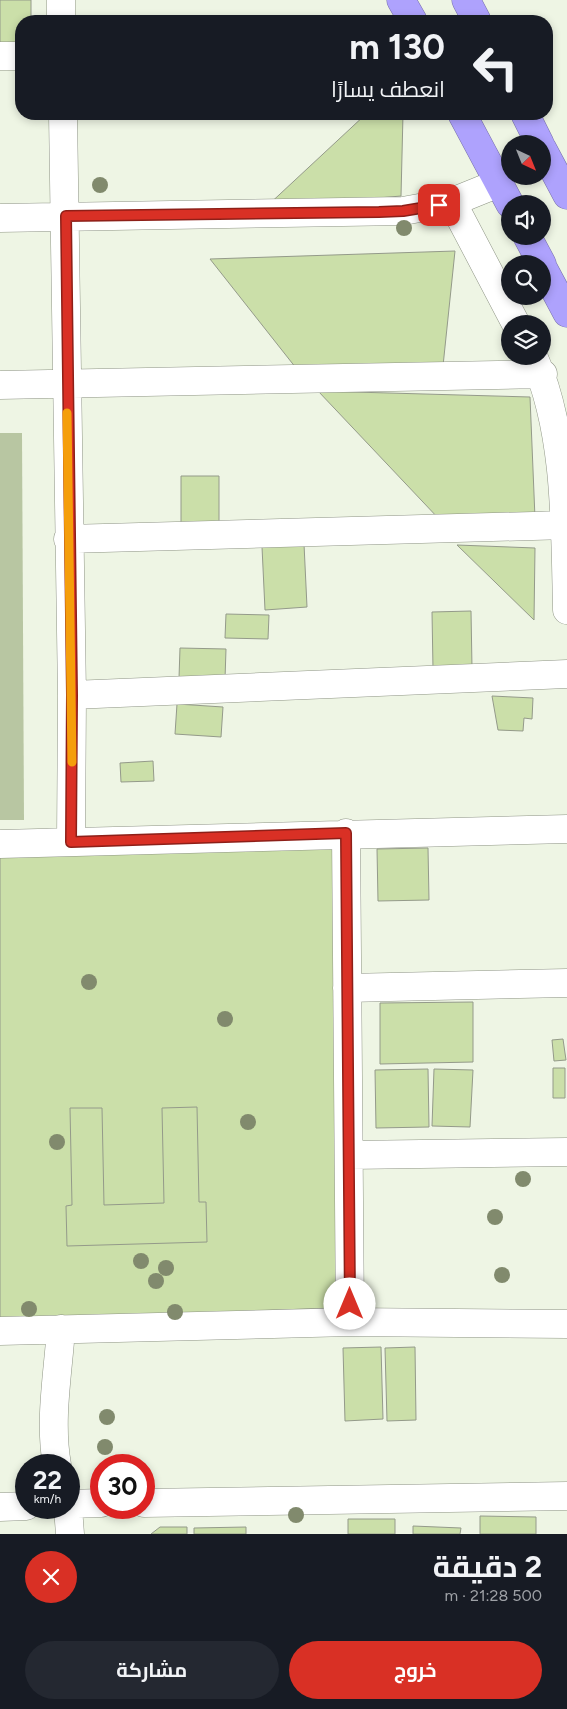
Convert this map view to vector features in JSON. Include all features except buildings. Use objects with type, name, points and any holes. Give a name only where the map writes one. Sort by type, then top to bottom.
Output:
[{"type":"highway","points":[[401,0],[410,15]]},
{"type":"highway","points":[[466,0],[474,15]]},
{"type":"highway","points":[[465,120],[505,193]]},
{"type":"highway","points":[[528,120],[536,135]]},
{"type":"highway","points":[[551,165],[567,195]]},
{"type":"highway","points":[[551,282],[567,313]]},
{"type":"street","points":[[61,0],[61,15]]},
{"type":"street","points":[[0,56],[15,56]]},
{"type":"street","points":[[63,120],[66,216],[68,539],[72,695],[71,842]]},
{"type":"street","points":[[0,218],[387,212],[427,208],[505,193]]},
{"type":"street","points":[[452,202],[511,315]]},
{"type":"street","points":[[0,385],[538,365],[560,425],[566,525],[567,610]]},
{"type":"street","points":[[68,539],[566,525]]},
{"type":"street","points":[[72,695],[567,674]]},
{"type":"street","points":[[0,844],[346,833],[567,829]]},
{"type":"street","points":[[346,833],[350,1322]]},
{"type":"street","points":[[347,988],[567,983]]},
{"type":"street","points":[[350,1155],[567,1152]]},
{"type":"street","points":[[0,1331],[350,1322],[567,1324]]},
{"type":"street","points":[[55,1454],[61,1330]]},
{"type":"street","points":[[155,1503],[567,1496]]},
{"type":"street","points":[[0,1507],[15,1506]]},
{"type":"street","points":[[69,1519],[70,1534]]},
{"type":"green space","points":[[0,433],[22,433],[24,820],[0,820]]},
{"type":"slow traffic","points":[[67,413],[72,762]]},
{"type":"route","points":[[350,1304],[346,833],[71,842],[72,695],[66,383],[66,216],[379,212],[403,211],[439,205]]}]
